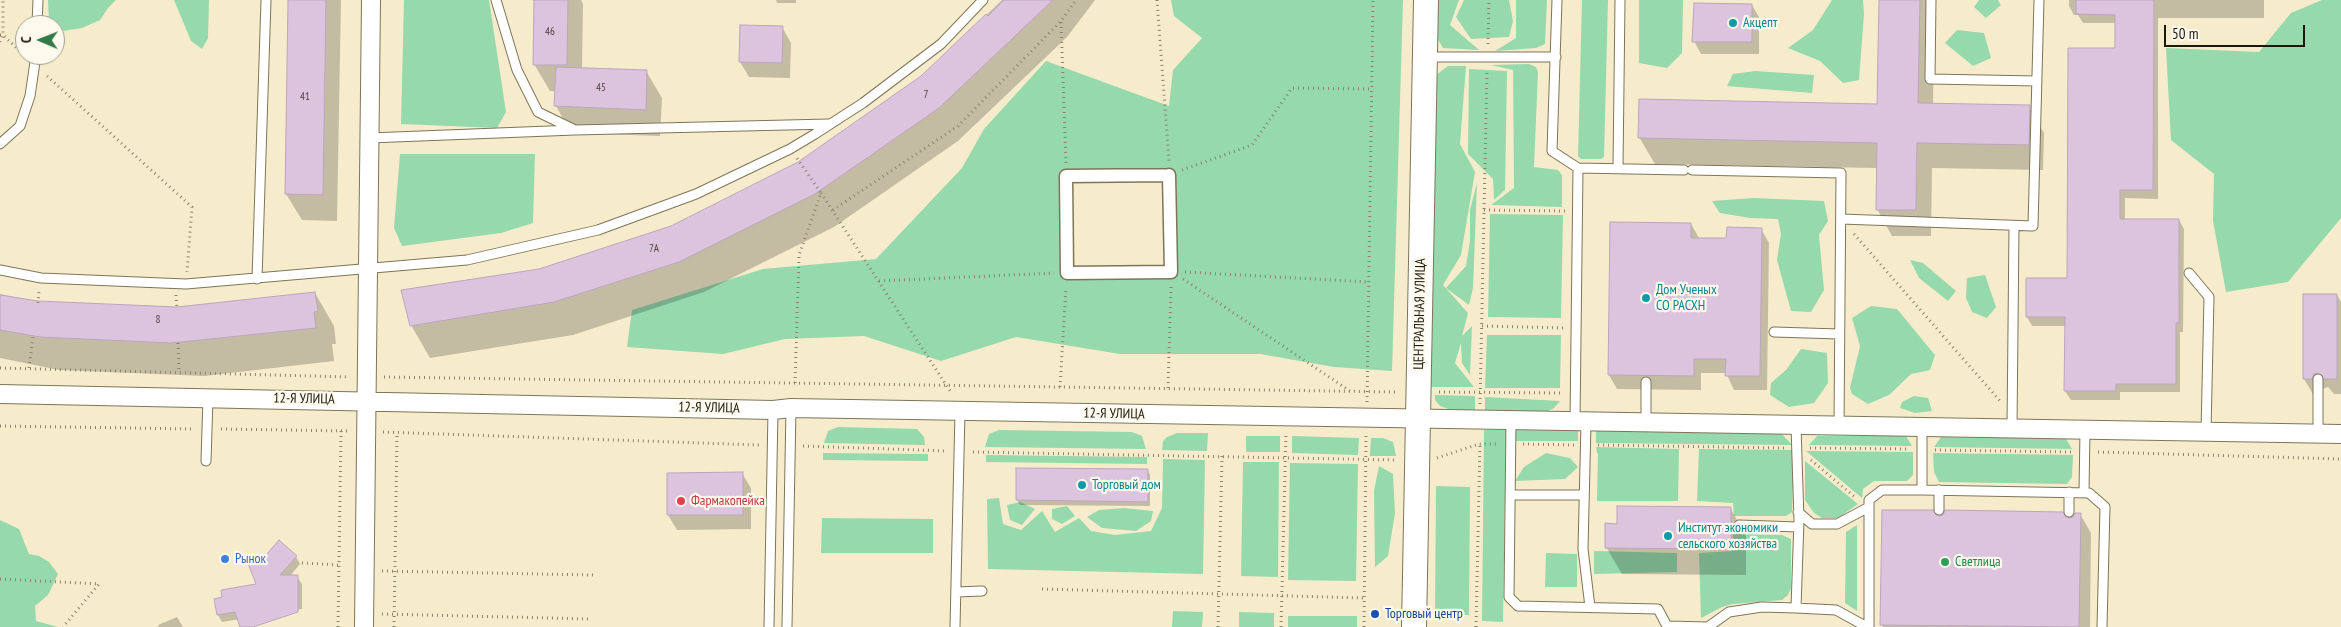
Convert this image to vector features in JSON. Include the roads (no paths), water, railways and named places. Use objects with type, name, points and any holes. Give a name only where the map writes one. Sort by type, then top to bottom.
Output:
[{"type":"main road","name":"ЦЕНТРАЛЬНАЯ УЛИЦА","points":[[1414,627],[1426,0]]},
{"type":"street","points":[[364,620],[371,0]]},
{"type":"street","points":[[1169,175],[1171,272],[1067,273],[1066,176],[1169,175]]},
{"type":"street","name":"12-Я УЛИЦА","points":[[0,394],[367,400],[773,410],[791,408],[1922,428],[2012,422],[2085,430],[2341,434]]},
{"type":"lane","points":[[37,15],[38,0]]},
{"type":"lane","points":[[257,278],[266,0]]},
{"type":"lane","points":[[496,0],[517,70],[538,112],[575,130]]},
{"type":"lane","points":[[0,270],[41,278],[186,284],[369,270],[467,260],[598,230],[696,194],[790,149],[863,103],[941,44],[983,0]]},
{"type":"lane","points":[[1558,0],[1552,150],[1578,168],[1841,173],[1839,426]]},
{"type":"lane","points":[[1618,168],[1620,0]]},
{"type":"lane","points":[[1931,0],[1930,79],[2037,81]]},
{"type":"lane","points":[[1841,219],[2033,226],[2039,0]]},
{"type":"lane","points":[[1425,57],[1556,57]]},
{"type":"lane","points":[[0,144],[20,126],[30,96],[36,65]]},
{"type":"lane","points":[[369,138],[575,130],[829,124]]},
{"type":"lane","points":[[1578,168],[1576,393],[1580,422],[1584,495],[1583,548],[1590,607]]},
{"type":"lane","points":[[2012,422],[2014,226]]},
{"type":"lane","points":[[2188,273],[2209,297],[2206,432]]},
{"type":"lane","points":[[1774,332],[1840,334]]},
{"type":"lane","points":[[2318,379],[2318,434]]},
{"type":"lane","points":[[1646,382],[1646,423]]},
{"type":"lane","points":[[206,461],[208,398]]},
{"type":"lane","points":[[788,627],[791,408]]},
{"type":"lane","points":[[769,627],[773,410]]},
{"type":"lane","points":[[955,627],[960,412]]},
{"type":"lane","points":[[1511,421],[1509,598],[1518,606],[1658,609],[1667,626],[1708,627],[1729,612],[1762,608],[1836,610],[1868,627],[1869,507],[1870,500],[1882,490],[2089,492],[2104,507],[2102,627]]},
{"type":"lane","points":[[1796,426],[1798,512],[1796,608]]},
{"type":"lane","points":[[1922,428],[1922,490]]},
{"type":"lane","points":[[2084,492],[2085,430]]},
{"type":"lane","points":[[1939,490],[1939,510]]},
{"type":"lane","points":[[2069,492],[2069,512]]},
{"type":"lane","points":[[1510,495],[1584,495]]},
{"type":"lane","points":[[1798,512],[1812,524],[1837,524],[1869,507]]},
{"type":"lane","points":[[1739,526],[1798,527]]},
{"type":"lane","points":[[956,592],[982,591]]},
{"type":"place","name":"Акцепт","points":[[1733,23]]},
{"type":"place","name":"Дом Ученых СО РАСХН","points":[[1646,298]]},
{"type":"place","name":"Торговый дом","points":[[1082,485]]},
{"type":"place","name":"Фармакопейка","points":[[681,501]]},
{"type":"place","name":"Институт экономики сельского хозяйства","points":[[1668,536]]},
{"type":"place","name":"Рынок","points":[[225,559]]},
{"type":"place","name":"Светлица","points":[[1945,562]]},
{"type":"place","name":"Торговый центр","points":[[1375,614]]}]
